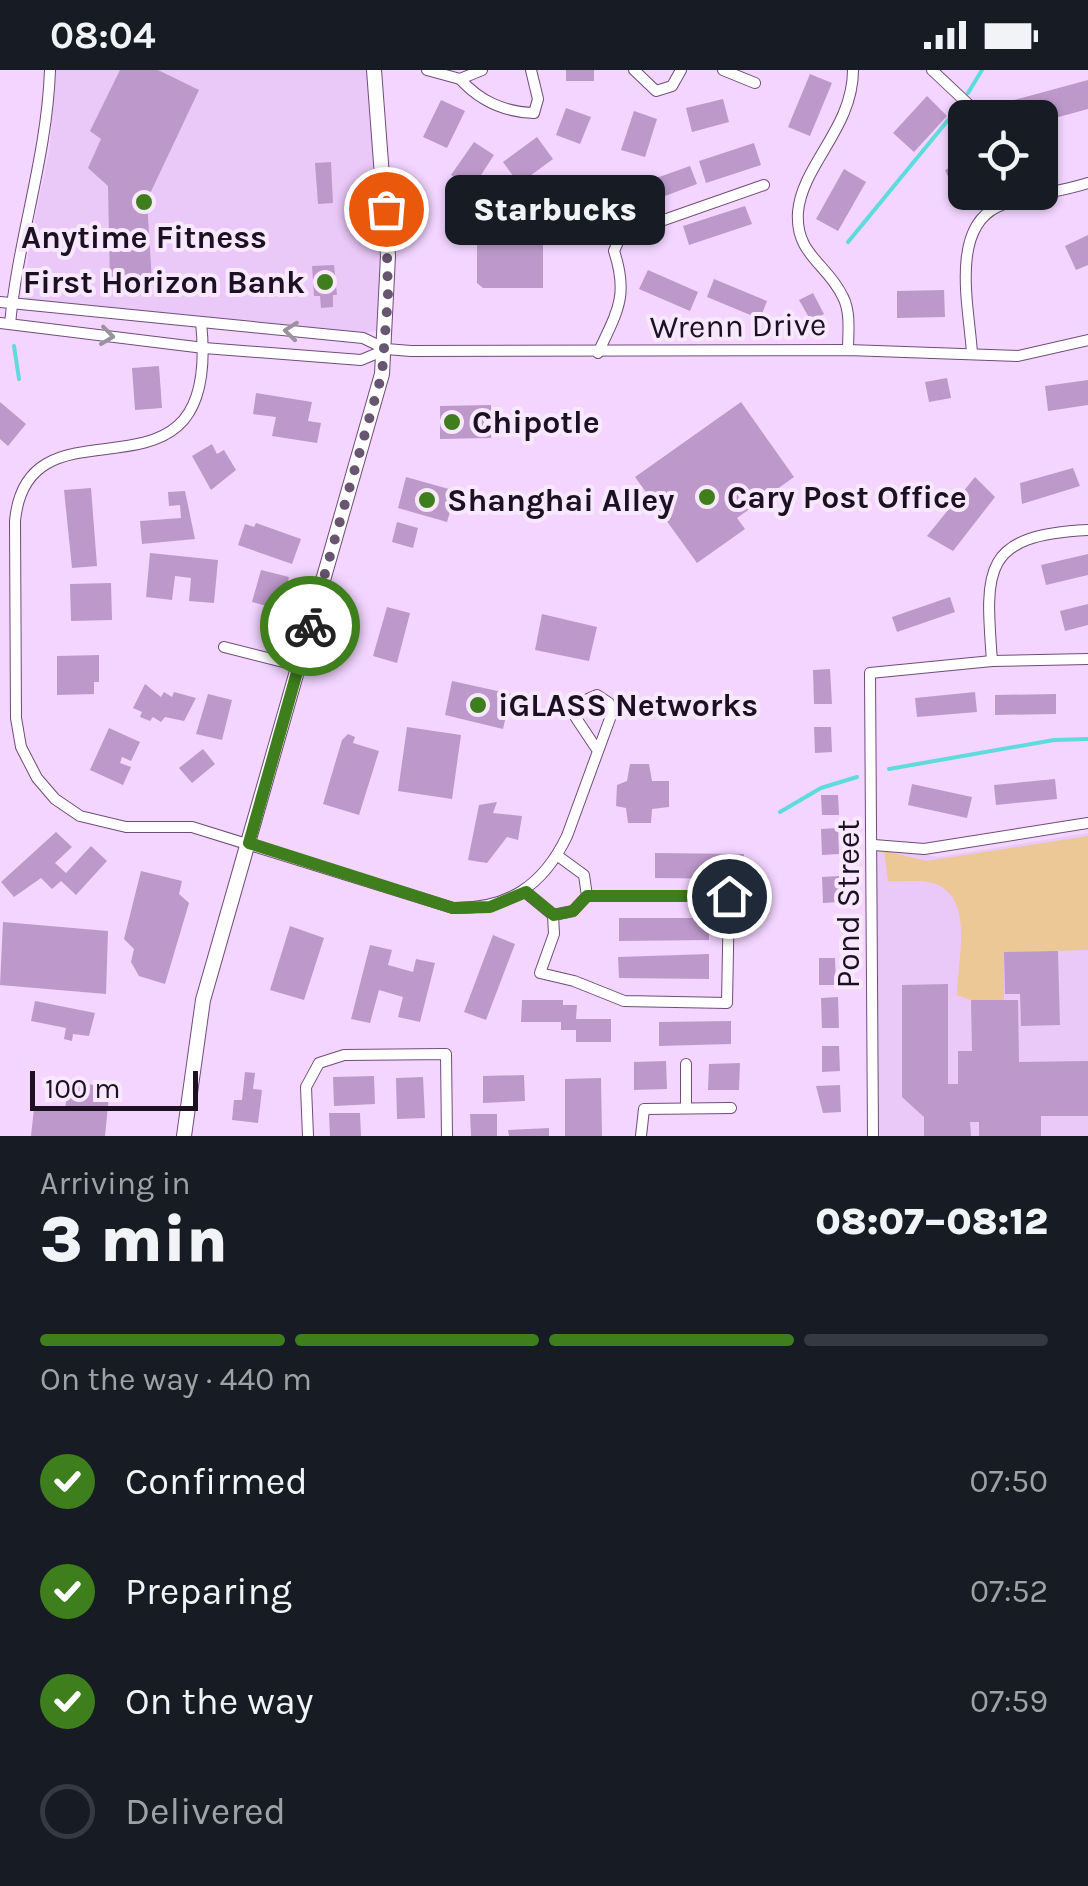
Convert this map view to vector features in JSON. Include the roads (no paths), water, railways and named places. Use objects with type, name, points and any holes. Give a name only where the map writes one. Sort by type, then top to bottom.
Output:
[{"type":"main road","points":[[184,1136],[203,1000],[370,427],[386,350],[388,256],[374,70]]},
{"type":"street","points":[[50,70],[45,137],[6,303],[5,323],[204,348],[361,360],[386,350]]},
{"type":"street","points":[[427,70],[460,79],[476,97],[498,107],[534,114],[538,99],[531,70]]},
{"type":"street","points":[[460,79],[482,70]]},
{"type":"street","points":[[634,70],[656,91],[672,86],[681,70]]},
{"type":"street","points":[[722,70],[756,83]]},
{"type":"street","points":[[848,350],[846,302],[834,282],[806,254],[800,241],[798,208],[849,104],[854,70]]},
{"type":"street","points":[[932,70],[964,100]]},
{"type":"street","points":[[1058,189],[1088,183]]},
{"type":"street","points":[[598,353],[620,306],[624,282],[614,251],[621,234],[764,184]]},
{"type":"street","points":[[972,354],[970,239],[992,210]]},
{"type":"street","points":[[6,303],[363,338],[386,350]]},
{"type":"street","points":[[202,322],[201,386],[184,423],[156,442],[62,455],[37,470],[21,492],[15,521],[18,733],[37,778],[80,816],[126,827],[192,827],[453,908],[490,907],[526,892],[558,856],[598,751],[612,713],[609,703],[597,695],[582,702],[576,718],[598,751]]},
{"type":"street","name":"Wrenn Drive","points":[[386,350],[1039,354],[1088,340]]},
{"type":"street","points":[[1088,530],[1057,532],[1014,543],[998,563],[987,588],[992,661],[1088,659]]},
{"type":"street","points":[[224,647],[298,666]]},
{"type":"street","name":"Pond Street","points":[[873,1136],[870,673],[992,661]]},
{"type":"street","points":[[874,844],[924,849],[1088,822]]},
{"type":"street","points":[[558,856],[584,875],[587,896]]},
{"type":"street","points":[[526,892],[554,915]]},
{"type":"street","points":[[587,896],[729,896],[726,1003],[624,1000],[574,980],[540,974],[554,934],[554,915],[573,911],[587,896]]},
{"type":"street","points":[[308,1136],[306,1087],[319,1063],[344,1056],[446,1054],[447,1136]]},
{"type":"street","points":[[686,1064],[686,1108]]},
{"type":"street","points":[[641,1136],[644,1108],[731,1108]]},
{"type":"waterway","points":[[968,93],[982,70]]},
{"type":"waterway","points":[[848,242],[948,120]]},
{"type":"waterway","points":[[14,346],[19,379]]},
{"type":"waterway","points":[[889,769],[1054,740],[1088,739]]},
{"type":"waterway","points":[[780,812],[821,788],[857,777]]},
{"type":"place","name":"Anytime Fitness","points":[[144,202]]},
{"type":"place","name":"Starbucks","points":[[386,209]]},
{"type":"place","name":"First Horizon Bank","points":[[325,282]]},
{"type":"place","name":"Chipotle","points":[[452,422]]},
{"type":"place","name":"Cary Post Office","points":[[707,497]]},
{"type":"place","name":"Shanghai Alley","points":[[427,500]]},
{"type":"place","name":"iGLASS Networks","points":[[478,705]]}]
